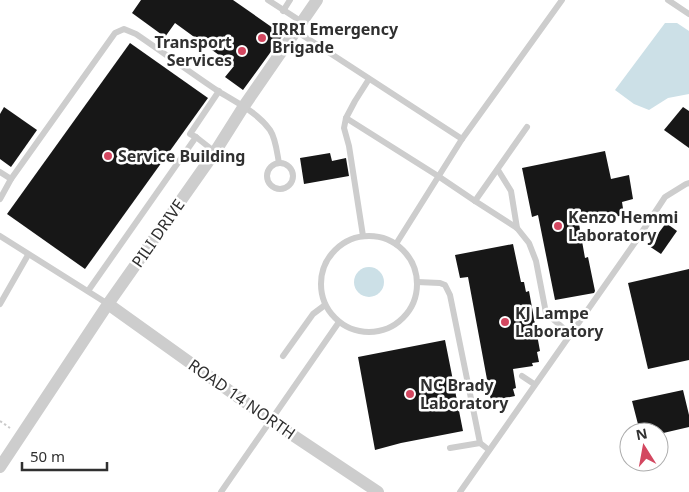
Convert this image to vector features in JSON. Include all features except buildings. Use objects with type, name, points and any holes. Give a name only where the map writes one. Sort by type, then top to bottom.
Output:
[{"type":"street","name":"PILI DRIVE","points":[[0,467],[108,304],[215,152],[244,106],[317,0]]},
{"type":"street","name":"ROAD 14 NORTH","points":[[108,304],[270,420],[378,492]]},
{"type":"lane","points":[[268,0],[283,11],[299,27],[369,80],[462,139]]},
{"type":"lane","points":[[283,11],[290,0]]},
{"type":"lane","points":[[396,244],[462,139],[562,0]]},
{"type":"lane","points":[[668,0],[689,14]]},
{"type":"lane","points":[[0,199],[11,179],[115,32],[124,28],[136,34],[244,106],[262,120],[271,133],[275,144],[278,164]]},
{"type":"lane","points":[[363,236],[349,146],[344,128],[346,118],[369,80]]},
{"type":"lane","points":[[215,152],[190,134],[219,91]]},
{"type":"lane","points":[[346,118],[517,228],[529,243],[536,261],[546,313],[570,334]]},
{"type":"lane","points":[[475,202],[527,127]]},
{"type":"lane","points":[[88,291],[196,138]]},
{"type":"lane","points":[[278,164],[287,165],[293,176],[290,184],[283,189],[274,188],[268,178],[271,167],[278,164]]},
{"type":"lane","points":[[498,170],[511,191],[517,228]]},
{"type":"lane","points":[[0,172],[11,179]]},
{"type":"lane","points":[[460,492],[665,197],[689,183]]},
{"type":"lane","points":[[588,239],[622,235],[636,241]]},
{"type":"lane","points":[[0,236],[108,304]]},
{"type":"lane","points":[[363,236],[375,236],[396,244],[406,254],[414,267],[417,282],[415,297],[408,311],[397,322],[383,330],[368,332],[352,329],[339,322],[325,305],[321,290],[321,275],[326,261],[336,249],[348,240],[363,236]]},
{"type":"lane","points":[[0,304],[28,255]]},
{"type":"lane","points":[[417,282],[440,283],[445,285],[450,295],[480,443],[488,450]]},
{"type":"lane","points":[[283,356],[313,314],[325,305]]},
{"type":"lane","points":[[221,492],[339,322]]},
{"type":"lane","points":[[522,376],[534,384]]},
{"type":"lane","points":[[450,448],[480,443]]},
{"type":"shaded area","points":[[665,23],[677,23],[689,31],[689,94],[668,98],[649,110],[634,104],[615,90]]},
{"type":"shaded area","points":[[369,267],[380,271],[384,282],[380,293],[369,297],[358,293],[354,282],[358,271]]},
{"type":"place","name":"IRRI Emergency Brigade","points":[[262,38]]},
{"type":"place","name":"Transport Services","points":[[242,51]]},
{"type":"place","name":"Service Building","points":[[108,156]]},
{"type":"place","name":"Kenzo Hemmi Laboratory","points":[[558,226]]},
{"type":"place","name":"KJ Lampe Laboratory","points":[[505,322]]},
{"type":"place","name":"NC Brady Laboratory","points":[[410,394]]}]
